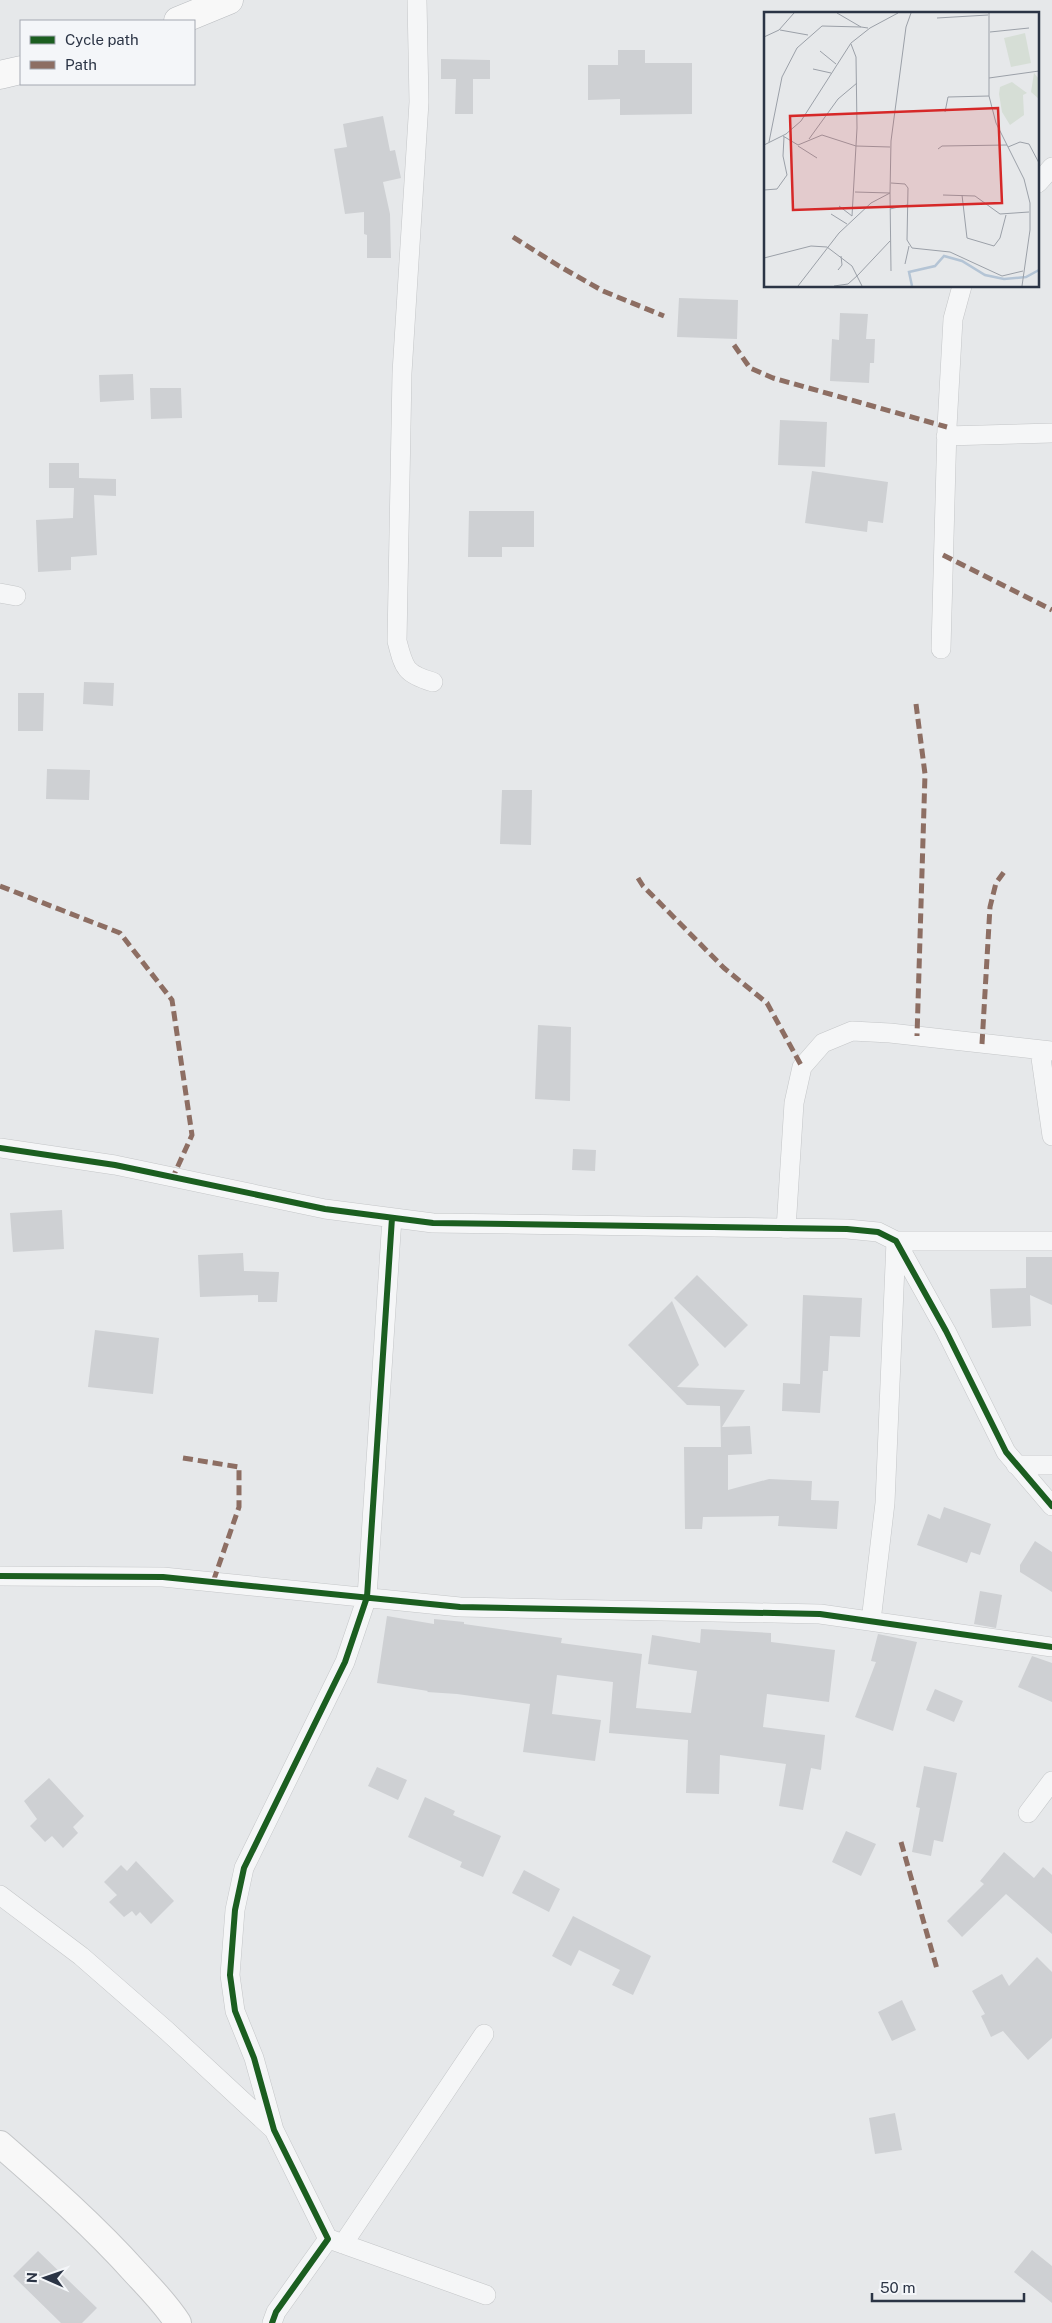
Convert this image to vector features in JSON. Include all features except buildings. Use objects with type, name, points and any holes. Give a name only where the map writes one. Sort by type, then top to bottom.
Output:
[{"type":"highway","points":[[180,20],[229,0]]},
{"type":"highway","points":[[0,75],[20,70]]},
{"type":"street","points":[[417,0],[419,102],[402,373],[397,641],[404,666],[414,677],[433,682]]},
{"type":"street","points":[[1040,181],[1052,167]]},
{"type":"street","points":[[940,649],[946,436],[953,319],[961,288]]},
{"type":"street","points":[[946,436],[1052,433]]},
{"type":"street","points":[[786,1229],[794,1103],[802,1067],[823,1043],[852,1032],[890,1033],[1046,1051],[1052,1136]]},
{"type":"street","points":[[0,1148],[115,1165],[325,1209],[433,1223],[847,1229],[878,1232],[896,1241],[1052,1241]]},
{"type":"street","points":[[392,1218],[367,1597],[345,1662],[244,1868],[235,1910],[230,1975],[235,2011],[254,2058],[274,2130],[336,2241],[486,2296]]},
{"type":"street","points":[[896,1241],[946,1331],[1006,1452],[1052,1506]]},
{"type":"street","points":[[871,1621],[885,1503],[896,1241]]},
{"type":"street","points":[[1016,1464],[1052,1465]]},
{"type":"street","points":[[0,1576],[163,1577],[460,1607],[820,1614],[1052,1647]]},
{"type":"street","points":[[1028,1813],[1052,1781]]},
{"type":"street","points":[[0,1895],[82,1956],[167,2031],[274,2130]]},
{"type":"street","points":[[272,2323],[276,2312],[336,2241],[484,2034]]},
{"type":"street","points":[[0,2144],[63,2199],[116,2250],[168,2307],[178,2323]]},
{"type":"marked path","points":[[513,237],[603,291],[664,316]]},
{"type":"marked path","points":[[734,345],[750,368],[773,378],[947,427]]},
{"type":"marked path","points":[[943,555],[1052,610]]},
{"type":"marked path","points":[[916,704],[925,774],[917,1036]]},
{"type":"marked path","points":[[982,1044],[990,907],[996,883],[1004,872]]},
{"type":"marked path","points":[[638,878],[643,886],[724,968],[767,1003],[802,1067]]},
{"type":"marked path","points":[[0,886],[120,933],[172,1000],[192,1135],[173,1177]]},
{"type":"marked path","points":[[183,1458],[239,1467],[239,1507],[213,1582]]},
{"type":"marked path","points":[[901,1842],[937,1969]]},
{"type":"cycle path","points":[[0,1148],[115,1165],[325,1209],[433,1223],[847,1229],[878,1232],[896,1241],[946,1331],[1006,1452],[1052,1506]]},
{"type":"cycle path","points":[[272,2323],[276,2312],[328,2239],[274,2130],[254,2058],[235,2011],[230,1975],[235,1910],[244,1868],[345,1662],[367,1597],[392,1218]]},
{"type":"cycle path","points":[[0,1576],[163,1577],[460,1607],[820,1614],[1052,1647]]}]
